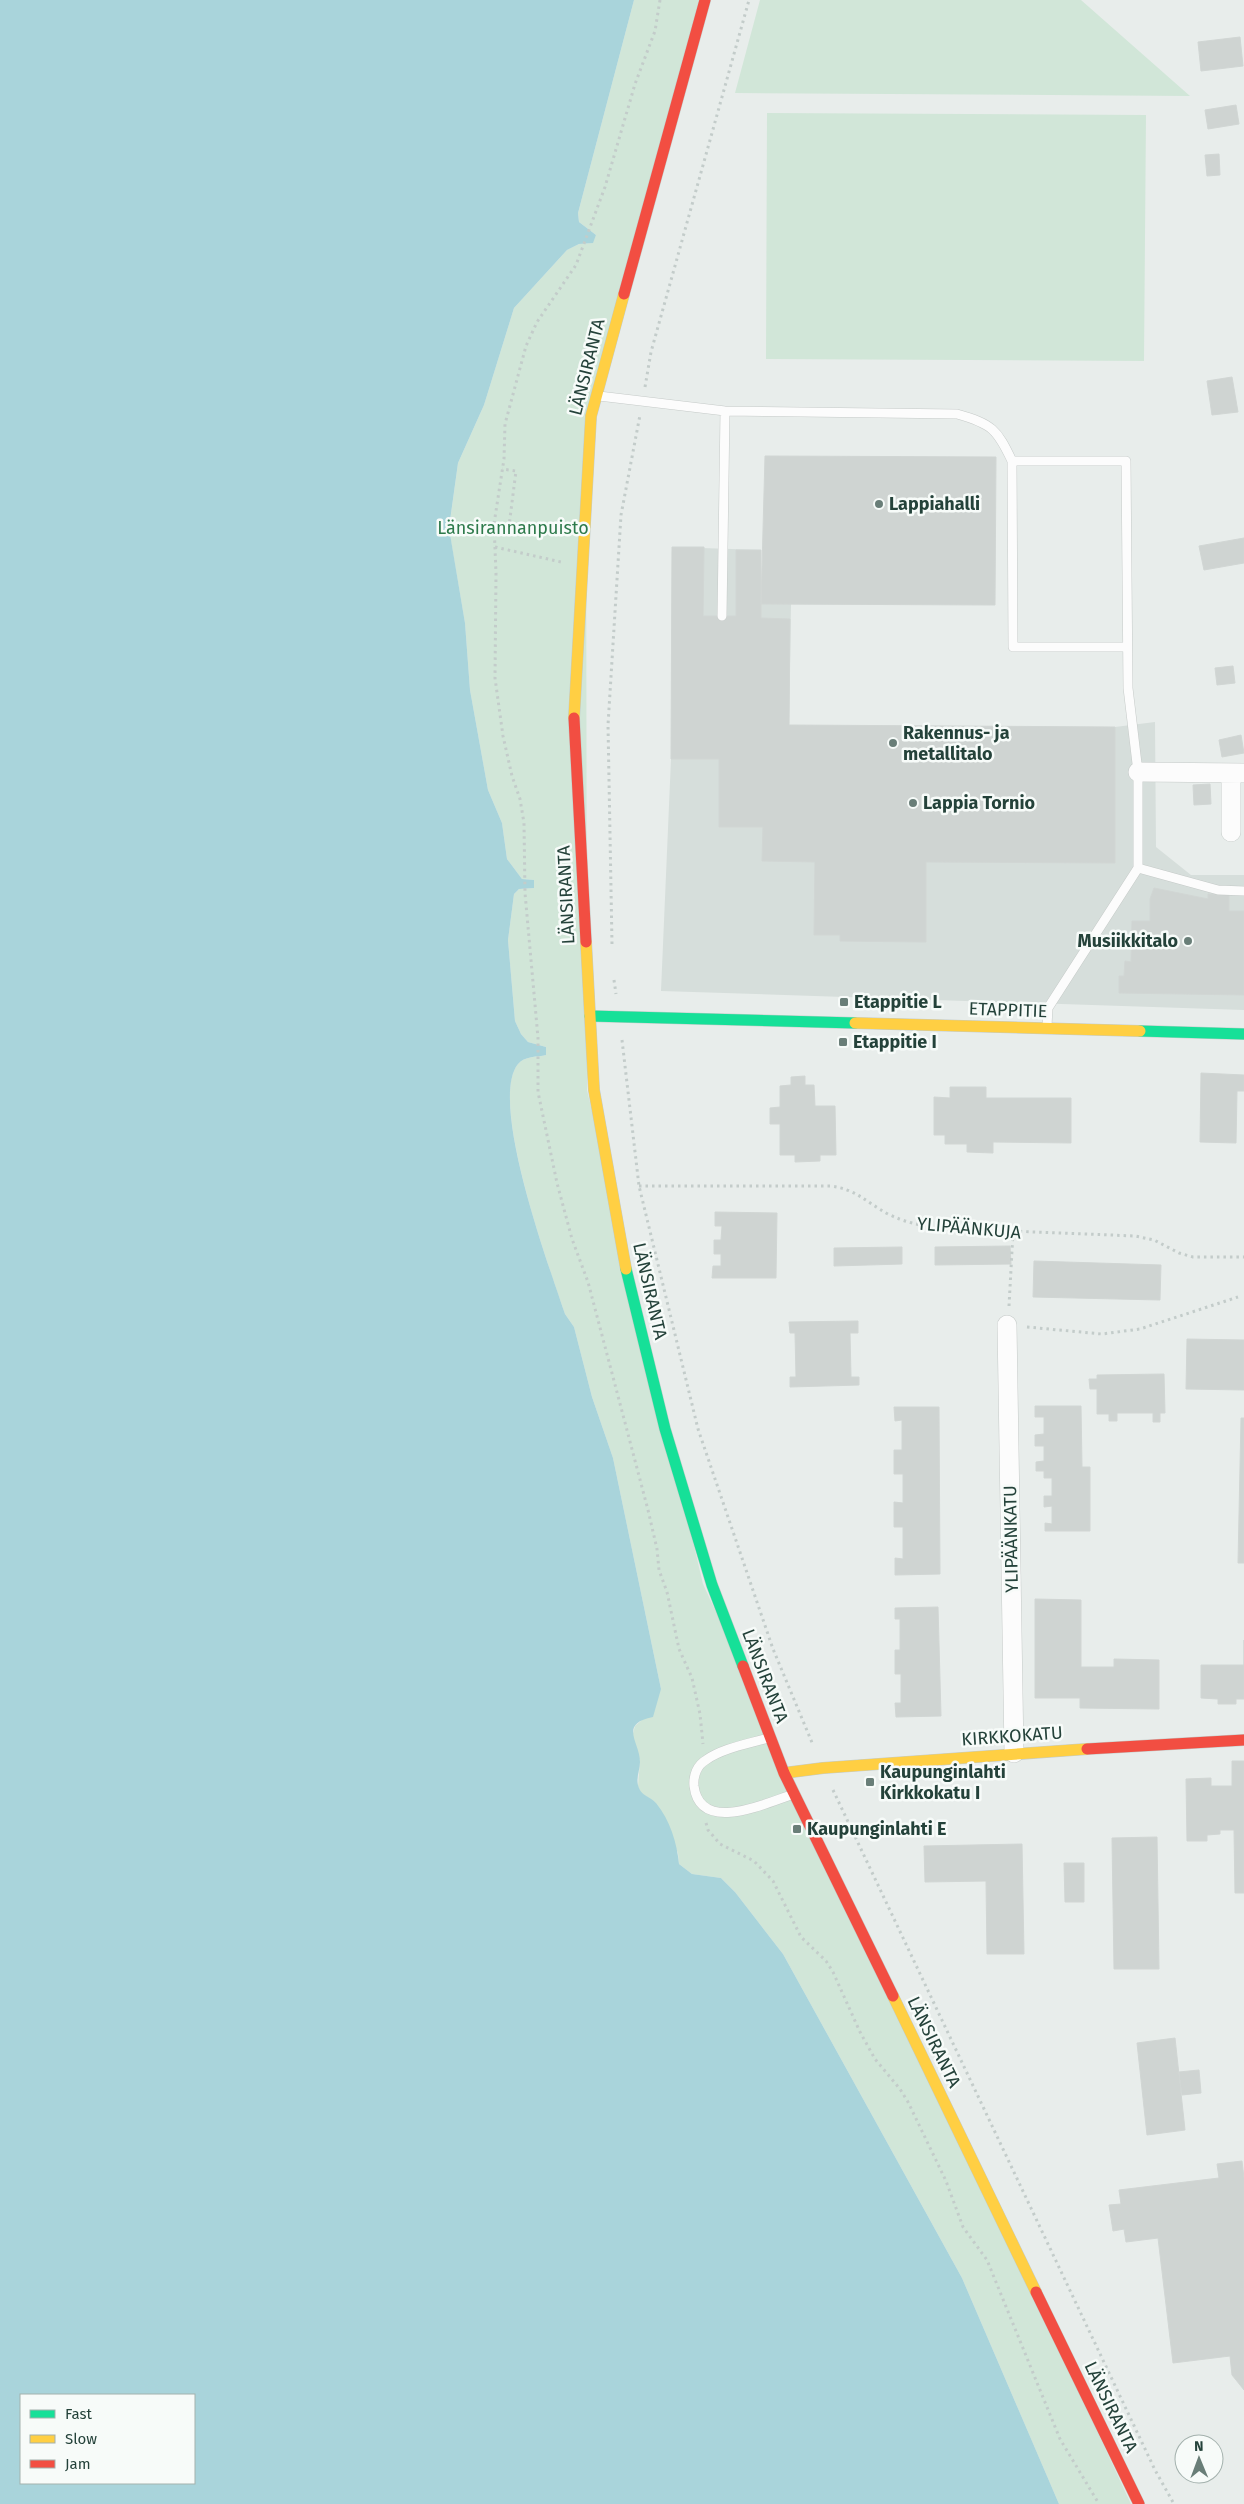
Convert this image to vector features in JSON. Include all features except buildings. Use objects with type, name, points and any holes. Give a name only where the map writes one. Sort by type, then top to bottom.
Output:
[{"type":"street","name":"LÄNSIRANTA","points":[[705,0],[591,416],[574,724],[594,1090],[622,1252],[665,1429],[712,1585],[784,1773],[1139,2504]]},
{"type":"street","points":[[1138,772],[1238,773],[1231,832]]},
{"type":"street","name":"ETAPPITIE","points":[[590,1016],[1244,1034]]},
{"type":"street","name":"YLIPÄÄNKATU","points":[[1007,1325],[1014,1753]]},
{"type":"street","name":"KIRKKOKATU","points":[[784,1773],[823,1768],[1014,1753],[1244,1740]]},
{"type":"lane","points":[[596,395],[725,411],[957,414],[983,421],[1000,436],[1012,462],[1013,647],[1126,646]]},
{"type":"lane","points":[[722,616],[725,411]]},
{"type":"lane","points":[[1012,462],[1126,461],[1126,646],[1128,688],[1138,772],[1138,868],[1048,1008],[1047,1028]]},
{"type":"lane","points":[[1138,868],[1218,890],[1244,891]]},
{"type":"lane","points":[[770,1737],[706,1760],[697,1769],[694,1782],[695,1794],[702,1806],[715,1813],[741,1811],[794,1794]]},
{"type":"path","points":[[660,0],[655,31],[635,84],[606,187],[582,250],[566,280],[536,322],[526,346],[505,424],[502,469],[494,524],[494,678],[505,744],[521,807],[526,848],[526,893],[538,1038],[538,1092],[557,1183],[572,1240],[588,1282],[648,1510],[657,1550],[659,1570],[667,1592],[679,1649],[692,1678],[700,1714],[706,1760]]},
{"type":"path","points":[[612,949],[608,725],[621,515],[651,352],[749,0]]},
{"type":"path","points":[[494,524],[509,526],[516,471],[502,469]]},
{"type":"path","points":[[495,547],[583,567]]},
{"type":"path","points":[[613,972],[639,1186],[698,1429],[773,1649],[823,1768],[1155,2470],[1174,2504]]},
{"type":"path","name":"YLIPÄÄNKUJA","points":[[639,1186],[830,1186],[854,1191],[886,1213],[912,1224],[936,1228],[1135,1236],[1154,1240],[1179,1253],[1194,1257],[1244,1257]]},
{"type":"path","points":[[1013,1232],[1013,1272],[1007,1325],[1102,1334],[1140,1329],[1238,1297]]},
{"type":"path","points":[[702,1806],[708,1830],[720,1844],[754,1861],[773,1881],[801,1936],[826,1961],[833,1972],[860,2032],[875,2059],[900,2089],[908,2102],[946,2181],[963,2227],[987,2260],[1060,2439],[1099,2504]]},
{"type":"shaded area","name":"Lappia Tornio","points":[[672,547],[761,550],[761,603],[791,604],[789,725],[1115,727],[1155,722],[1156,847],[1191,875],[1244,875],[1244,1010],[661,991],[671,759]]},
{"type":"green space","name":"Länsirannanpuisto","points":[[634,0],[699,0],[586,414],[587,1090],[703,1584],[1131,2504],[1059,2504],[962,2278],[783,1954],[735,1892],[721,1878],[692,1874],[679,1864],[678,1853],[655,1802],[641,1793],[638,1786],[640,1761],[632,1737],[635,1726],[643,1719],[661,1689],[613,1458],[592,1397],[574,1327],[565,1314],[547,1261],[525,1186],[516,1147],[511,1112],[511,1083],[521,1061],[527,1058],[546,1055],[546,1047],[528,1042],[521,1034],[515,1021],[508,940],[514,894],[519,889],[534,888],[534,880],[522,879],[507,859],[502,823],[488,790],[470,690],[465,623],[449,529],[458,463],[484,405],[514,308],[567,250],[579,244],[592,243],[596,235],[579,222],[578,213]]},
{"type":"green space","points":[[760,0],[1081,0],[1190,96],[735,93]]},
{"type":"green space","points":[[767,113],[1146,115],[1144,361],[766,359]]},
{"type":"water","points":[[0,0],[634,0],[578,213],[579,222],[596,235],[593,243],[579,244],[567,250],[514,308],[484,405],[458,463],[449,528],[465,623],[470,690],[488,790],[502,823],[507,859],[522,879],[534,880],[534,888],[519,889],[514,894],[508,940],[515,1021],[521,1034],[528,1042],[546,1047],[546,1055],[527,1058],[521,1061],[518,1064],[511,1084],[511,1112],[516,1147],[525,1186],[547,1261],[565,1314],[574,1327],[592,1397],[613,1458],[661,1689],[653,1717],[642,1720],[636,1724],[634,1729],[633,1735],[640,1762],[639,1788],[642,1793],[656,1803],[669,1824],[677,1848],[679,1864],[692,1874],[721,1878],[735,1892],[783,1954],[962,2278],[1059,2504],[0,2504]]},
{"type":"traffic: fast","points":[[590,1016],[855,1023]]},
{"type":"traffic: fast","points":[[1140,1031],[1244,1034]]},
{"type":"traffic: fast","points":[[626,1269],[665,1429],[712,1585],[743,1666]]},
{"type":"traffic: slow","points":[[574,718],[591,416],[624,294]]},
{"type":"traffic: slow","points":[[586,942],[594,1090],[626,1269]]},
{"type":"traffic: slow","points":[[855,1023],[1140,1031]]},
{"type":"traffic: slow","points":[[784,1773],[823,1768],[1087,1749]]},
{"type":"traffic: slow","points":[[893,1996],[1036,2292]]},
{"type":"traffic: jam","points":[[624,294],[705,0]]},
{"type":"traffic: jam","points":[[574,718],[586,942]]},
{"type":"traffic: jam","points":[[743,1666],[784,1773],[893,1996]]},
{"type":"traffic: jam","points":[[1087,1749],[1244,1740]]},
{"type":"traffic: jam","points":[[1036,2292],[1139,2504]]},
{"type":"place","name":"Lappiahalli","points":[[879,504]]},
{"type":"place","name":"Rakennus- ja metallitalo","points":[[893,743]]},
{"type":"place","name":"Lappia Tornio","points":[[913,803]]},
{"type":"place","name":"Musiikkitalo","points":[[1188,941]]},
{"type":"place","name":"Etappitie L","points":[[844,1002]]},
{"type":"place","name":"Etappitie I","points":[[843,1042]]},
{"type":"place","name":"Kaupunginlahti Kirkkokatu I","points":[[870,1782]]},
{"type":"place","name":"Kaupunginlahti E","points":[[797,1829]]}]
